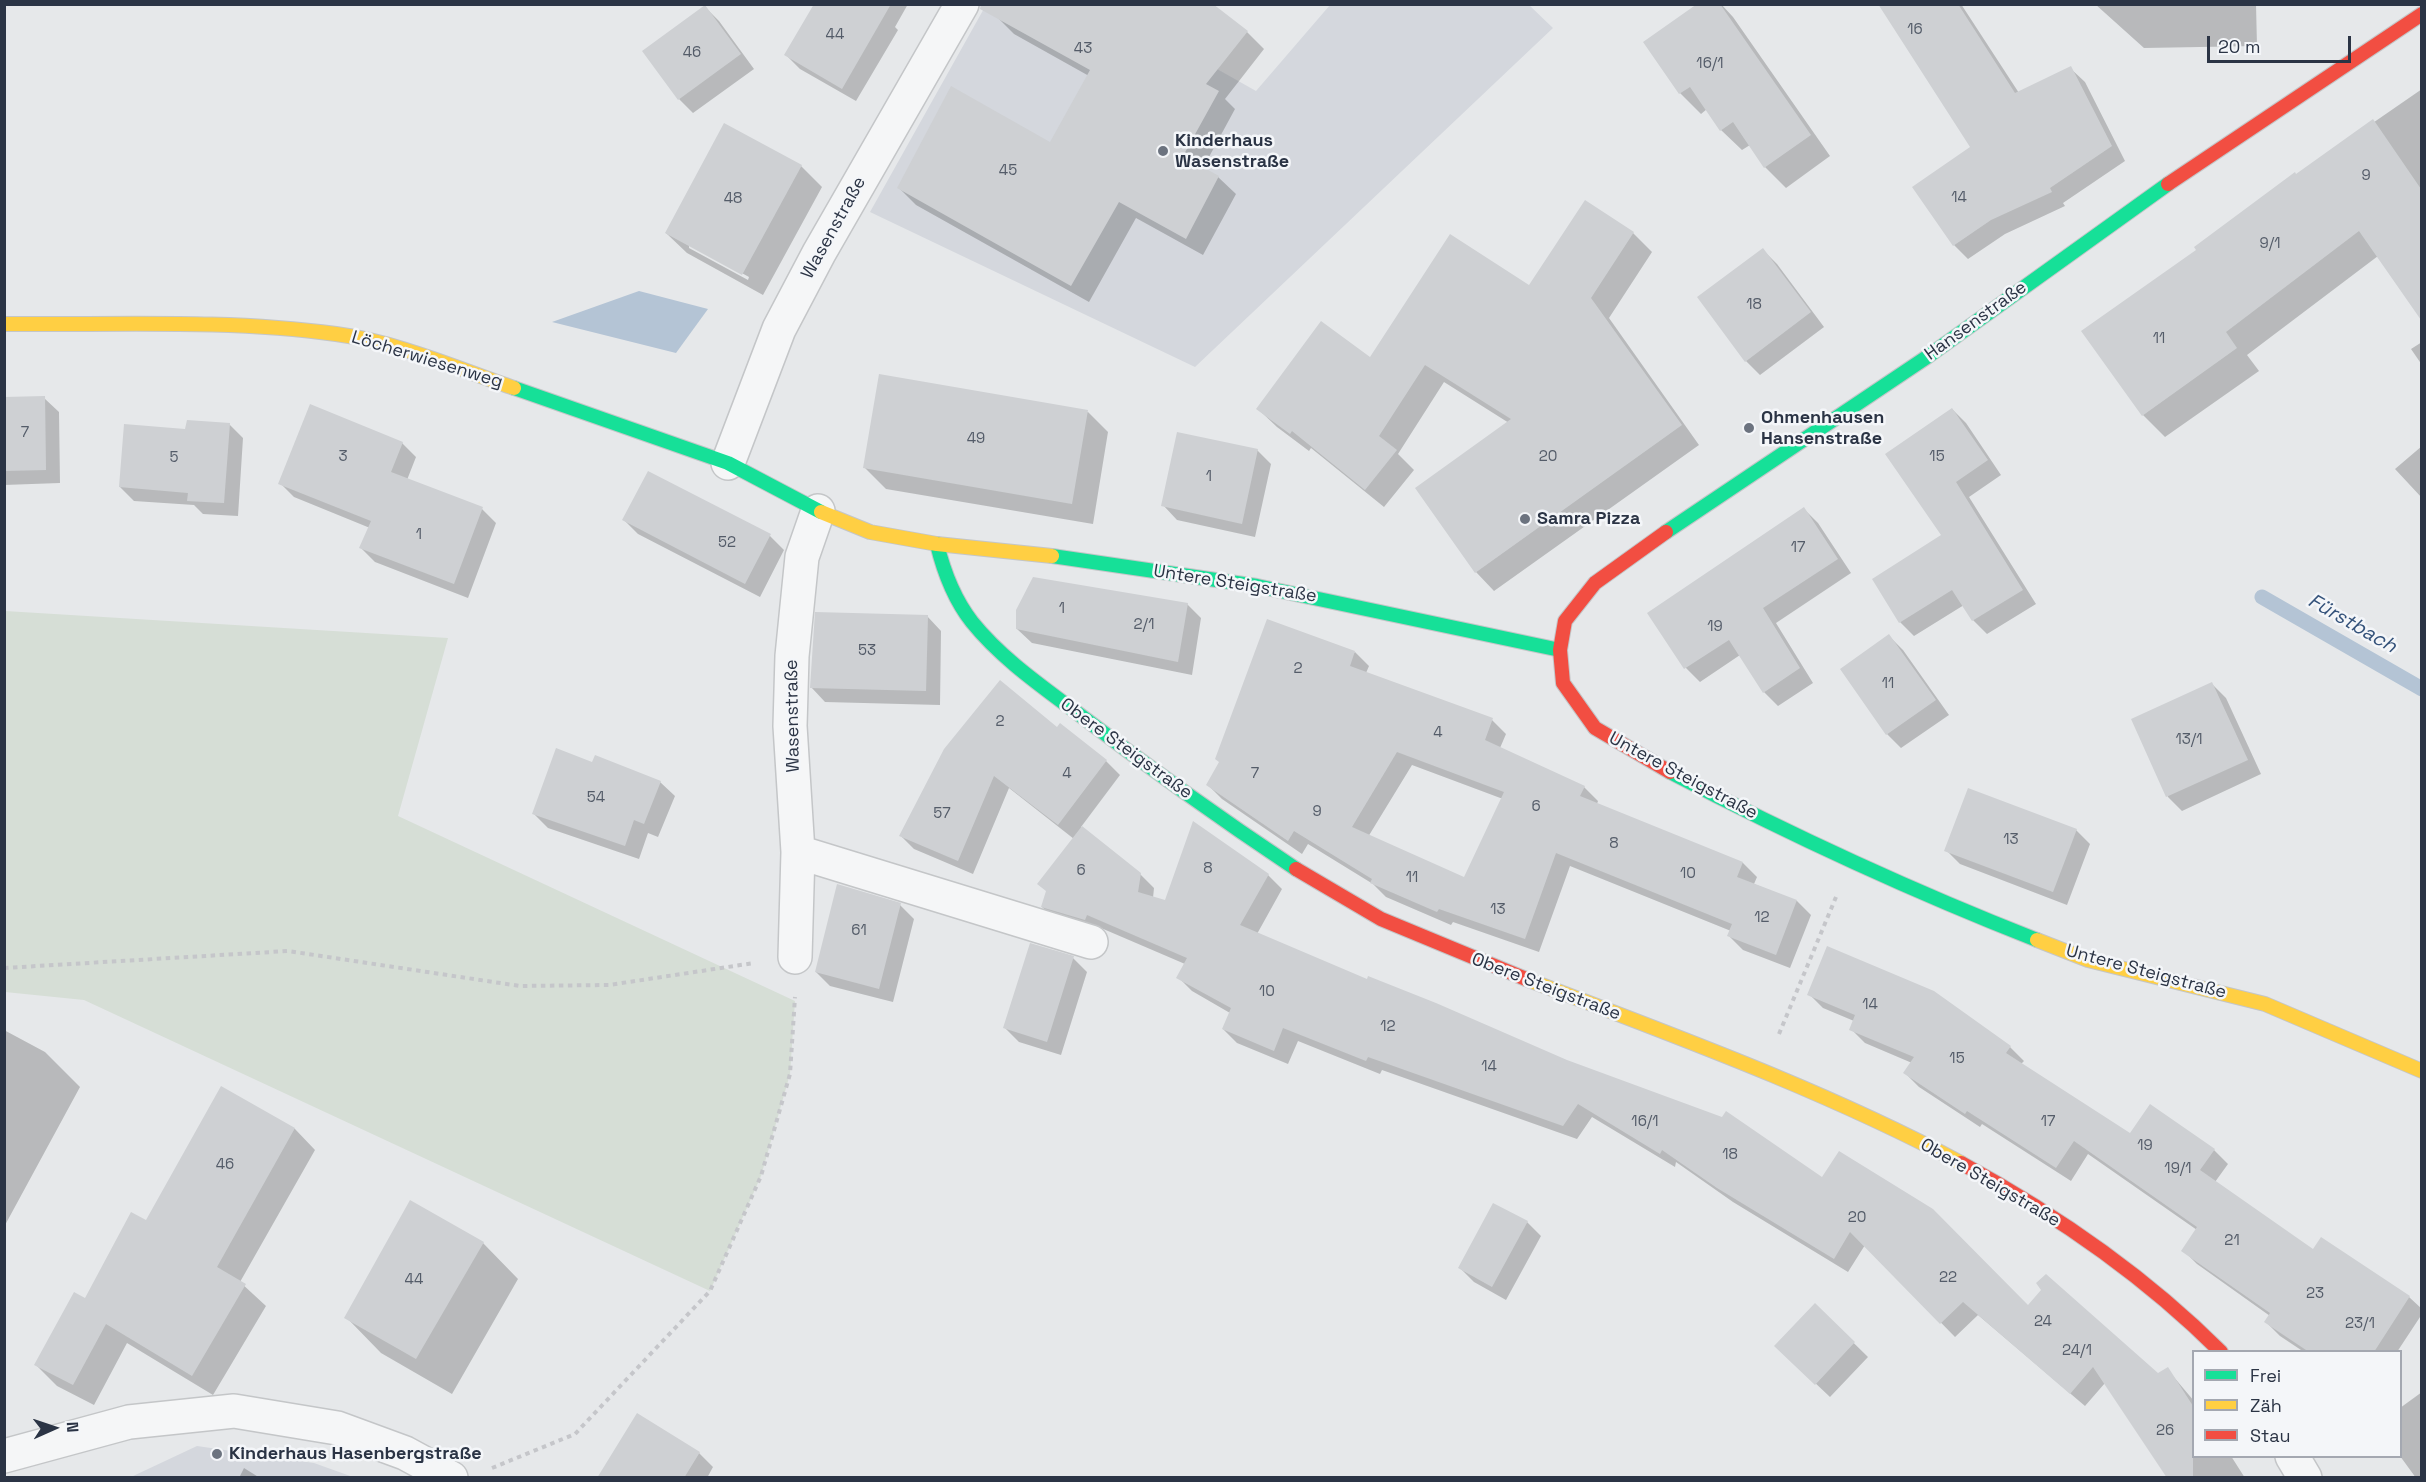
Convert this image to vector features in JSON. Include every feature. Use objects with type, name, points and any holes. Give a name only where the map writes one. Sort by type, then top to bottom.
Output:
[{"type":"street","name":"Wasenstraße","points":[[728,463],[779,329],[842,213],[962,4]]},
{"type":"street","name":"Hansenstraße","points":[[1560,650],[1565,621],[1595,583],[1679,523],[1927,357],[2185,172],[2421,14]]},
{"type":"street","name":"Löcherwiesenweg","points":[[4,324],[261,326],[338,334],[409,351],[728,463]]},
{"type":"street","name":"Untere Steigstraße","points":[[728,463],[818,511],[870,532],[937,544],[1014,551],[1257,585],[1560,650],[1563,683],[1595,728],[1637,755],[1727,802],[1973,915],[2088,960],[2265,1004],[2421,1071]]},
{"type":"street","name":"Wasenstraße","points":[[795,957],[798,852],[790,726],[792,656],[802,557],[818,511]]},
{"type":"street","name":"Obere Steigstraße","points":[[937,544],[941,571],[952,596],[979,633],[1021,670],[1106,736],[1319,885],[1359,908],[1451,950],[1764,1072],[1912,1138],[2031,1204],[2141,1278],[2186,1314],[2219,1350]]},
{"type":"street","points":[[798,852],[1091,942]]},
{"type":"street","points":[[20,1461],[129,1422],[234,1411],[337,1428],[405,1453],[451,1478]]},
{"type":"street","points":[[2293,1458],[2305,1478]]},
{"type":"path","points":[[1764,1072],[1851,860]]},
{"type":"path","points":[[4,968],[288,951],[520,986],[609,985],[795,957],[790,1074],[761,1176],[710,1292],[576,1434],[490,1469]]},
{"type":"shaded area","name":"Kinderhaus Wasenstraße","points":[[986,5],[1104,5],[1256,91],[1330,5],[1529,5],[1553,28],[1195,367],[870,212]]},
{"type":"shaded area","points":[[5,611],[448,638],[398,816],[795,1001],[790,1074],[761,1176],[710,1291],[84,1000],[5,992]]},
{"type":"shaded area","name":"Kinderhaus Hasenbergstraße","points":[[197,1446],[314,1463],[353,1477],[131,1477]]},
{"type":"water","points":[[639,291],[708,309],[676,353],[552,322]]},
{"type":"building","points":[[814,4],[891,4],[842,89],[784,55]]},
{"type":"building","points":[[981,4],[1213,4],[1248,31],[1206,84],[1219,91],[1183,156],[1219,176],[1186,239],[1119,202],[1071,286],[897,188],[951,86],[1050,142],[1090,70],[980,9]]},
{"type":"building","points":[[1697,4],[1720,4],[1811,135],[1764,168],[1733,122],[1720,131],[1690,87],[1679,94],[1643,42]]},
{"type":"building","points":[[1878,4],[1958,4],[2015,93],[2071,66],[2112,146],[2050,188],[2052,192],[1991,220],[1953,246],[1912,187],[1970,147]]},
{"type":"building","points":[[705,5],[741,54],[678,100],[642,51]]},
{"type":"building","points":[[2373,119],[2421,189],[2421,320],[2359,231],[2226,332],[2237,348],[2142,416],[2081,331],[2196,250],[2194,247],[2295,172],[2296,174]]},
{"type":"building","points":[[724,123],[802,165],[742,275],[665,233]]},
{"type":"building","points":[[1585,200],[1634,232],[1591,298],[1682,425],[1475,573],[1415,488],[1511,419],[1425,365],[1379,436],[1397,450],[1365,490],[1292,431],[1290,434],[1256,409],[1321,321],[1370,357],[1450,234],[1529,285]]},
{"type":"building","points":[[1763,248],[1811,312],[1745,362],[1697,297]]},
{"type":"building","points":[[879,374],[1088,410],[1072,504],[863,468]]},
{"type":"building","points":[[45,396],[46,470],[4,471],[4,397]]},
{"type":"building","points":[[310,404],[403,442],[391,472],[483,507],[454,584],[359,548],[371,521],[278,484]]},
{"type":"building","points":[[1952,408],[1988,460],[1956,482],[2023,590],[1972,621],[1952,590],[1899,623],[1872,579],[1941,535],[1885,454]]},
{"type":"building","points":[[187,420],[230,423],[224,503],[187,501],[188,493],[119,487],[124,424],[185,429]]},
{"type":"building","points":[[1177,432],[1258,449],[1242,524],[1161,506]]},
{"type":"building","points":[[648,471],[771,534],[745,584],[622,520]]},
{"type":"building","points":[[1804,507],[1838,559],[1763,608],[1800,668],[1763,693],[1729,640],[1684,669],[1647,613]]},
{"type":"building","points":[[1033,577],[1188,603],[1178,662],[1016,629],[1016,610]]},
{"type":"building","points":[[815,612],[928,615],[926,691],[810,688]]},
{"type":"building","points":[[1267,619],[1355,651],[1350,666],[1493,718],[1485,740],[1585,786],[1580,796],[1743,862],[1737,877],[1797,900],[1776,955],[1727,936],[1732,924],[1556,853],[1525,939],[1439,909],[1437,912],[1370,883],[1372,879],[1294,831],[1288,841],[1206,785],[1219,762],[1215,759]],"holes":[[[1397,752],[1504,792],[1464,877],[1352,827]]]},
{"type":"building","points":[[1889,634],[1936,700],[1886,735],[1840,669]]},
{"type":"building","points":[[1000,680],[1057,727],[1060,723],[1107,760],[1058,825],[994,776],[958,861],[899,836],[944,749]]},
{"type":"building","points":[[2212,682],[2248,760],[2166,797],[2131,719]]},
{"type":"building","points":[[556,748],[592,762],[595,755],[661,781],[644,824],[634,820],[625,846],[532,814]]},
{"type":"building","points":[[1968,788],[2077,829],[2053,892],[1944,851]]},
{"type":"building","points":[[1193,821],[1269,874],[1240,925],[1367,979],[1368,976],[1436,1003],[1567,1060],[1722,1117],[1726,1111],[1822,1177],[1839,1151],[1933,1209],[2028,1305],[2041,1290],[2036,1283],[2046,1274],[2158,1373],[2168,1367],[2192,1404],[2193,1478],[2167,1478],[2093,1367],[2070,1394],[1963,1302],[1940,1324],[1850,1232],[1834,1259],[1717,1188],[1662,1150],[1660,1154],[1578,1104],[1563,1126],[1368,1057],[1366,1061],[1283,1028],[1274,1051],[1222,1029],[1231,1008],[1176,978],[1187,958],[1087,915],[1085,920],[1041,907],[1046,891],[1037,884],[1082,826],[1141,873],[1138,892],[1165,900]]},
{"type":"building","points":[[837,884],[901,903],[879,989],[815,972]]},
{"type":"building","points":[[1030,943],[1074,956],[1047,1042],[1003,1028]]},
{"type":"building","points":[[1827,946],[1934,991],[2011,1046],[2006,1053],[2130,1133],[2150,1104],[2215,1149],[2200,1170],[2313,1249],[2321,1237],[2410,1296],[2375,1350],[2306,1350],[2264,1322],[2270,1313],[2181,1251],[2197,1227],[2074,1141],[2056,1168],[1967,1111],[1965,1114],[1903,1073],[1914,1057],[1849,1030],[1855,1015],[1807,995]]},
{"type":"building","points":[[221,1086],[295,1128],[217,1267],[246,1284],[192,1376],[106,1324],[73,1385],[34,1365],[74,1292],[85,1298],[131,1212],[146,1220]]},
{"type":"building","points":[[410,1200],[484,1242],[416,1359],[344,1318]]},
{"type":"building","points":[[1493,1203],[1528,1221],[1492,1287],[1458,1268]]},
{"type":"building","points":[[1815,1303],[1855,1342],[1815,1385],[1774,1346]]},
{"type":"building","points":[[637,1413],[700,1452],[684,1478],[597,1478]]},
{"type":"waterway","name":"Fürstbach","points":[[2262,597],[2422,689]]},
{"type":"traffic: fast","points":[[1666,532],[1927,357],[2168,184]]},
{"type":"traffic: fast","points":[[514,388],[728,463],[821,512]]},
{"type":"traffic: fast","points":[[937,544],[946,575],[960,604],[983,635],[1008,659],[1157,773],[1296,869]]},
{"type":"traffic: fast","points":[[1052,556],[1257,586],[1560,650]]},
{"type":"traffic: fast","points":[[1670,772],[1851,861],[2037,940]]},
{"type":"traffic: slow","points":[[4,324],[254,326],[336,334],[404,349],[514,388]]},
{"type":"traffic: slow","points":[[821,512],[870,532],[937,544],[1052,556]]},
{"type":"traffic: slow","points":[[2037,940],[2088,960],[2265,1004],[2422,1071]]},
{"type":"traffic: slow","points":[[1526,979],[1801,1087],[1961,1163]]},
{"type":"traffic: jam","points":[[2168,184],[2422,14]]},
{"type":"traffic: jam","points":[[1666,532],[1595,583],[1565,621],[1560,650],[1563,683],[1595,728],[1670,772]]},
{"type":"traffic: jam","points":[[1296,869],[1381,919],[1526,979]]},
{"type":"traffic: jam","points":[[1961,1163],[2065,1225],[2098,1248],[2161,1297],[2219,1350]]},
{"type":"place","name":"Kinderhaus Wasenstraße","points":[[1163,151]]},
{"type":"place","name":"Ohmenhausen Hansenstraße","points":[[1749,428]]},
{"type":"place","name":"Samra Pizza","points":[[1525,519]]},
{"type":"place","name":"Kinderhaus Hasenbergstraße","points":[[217,1454]]}]
